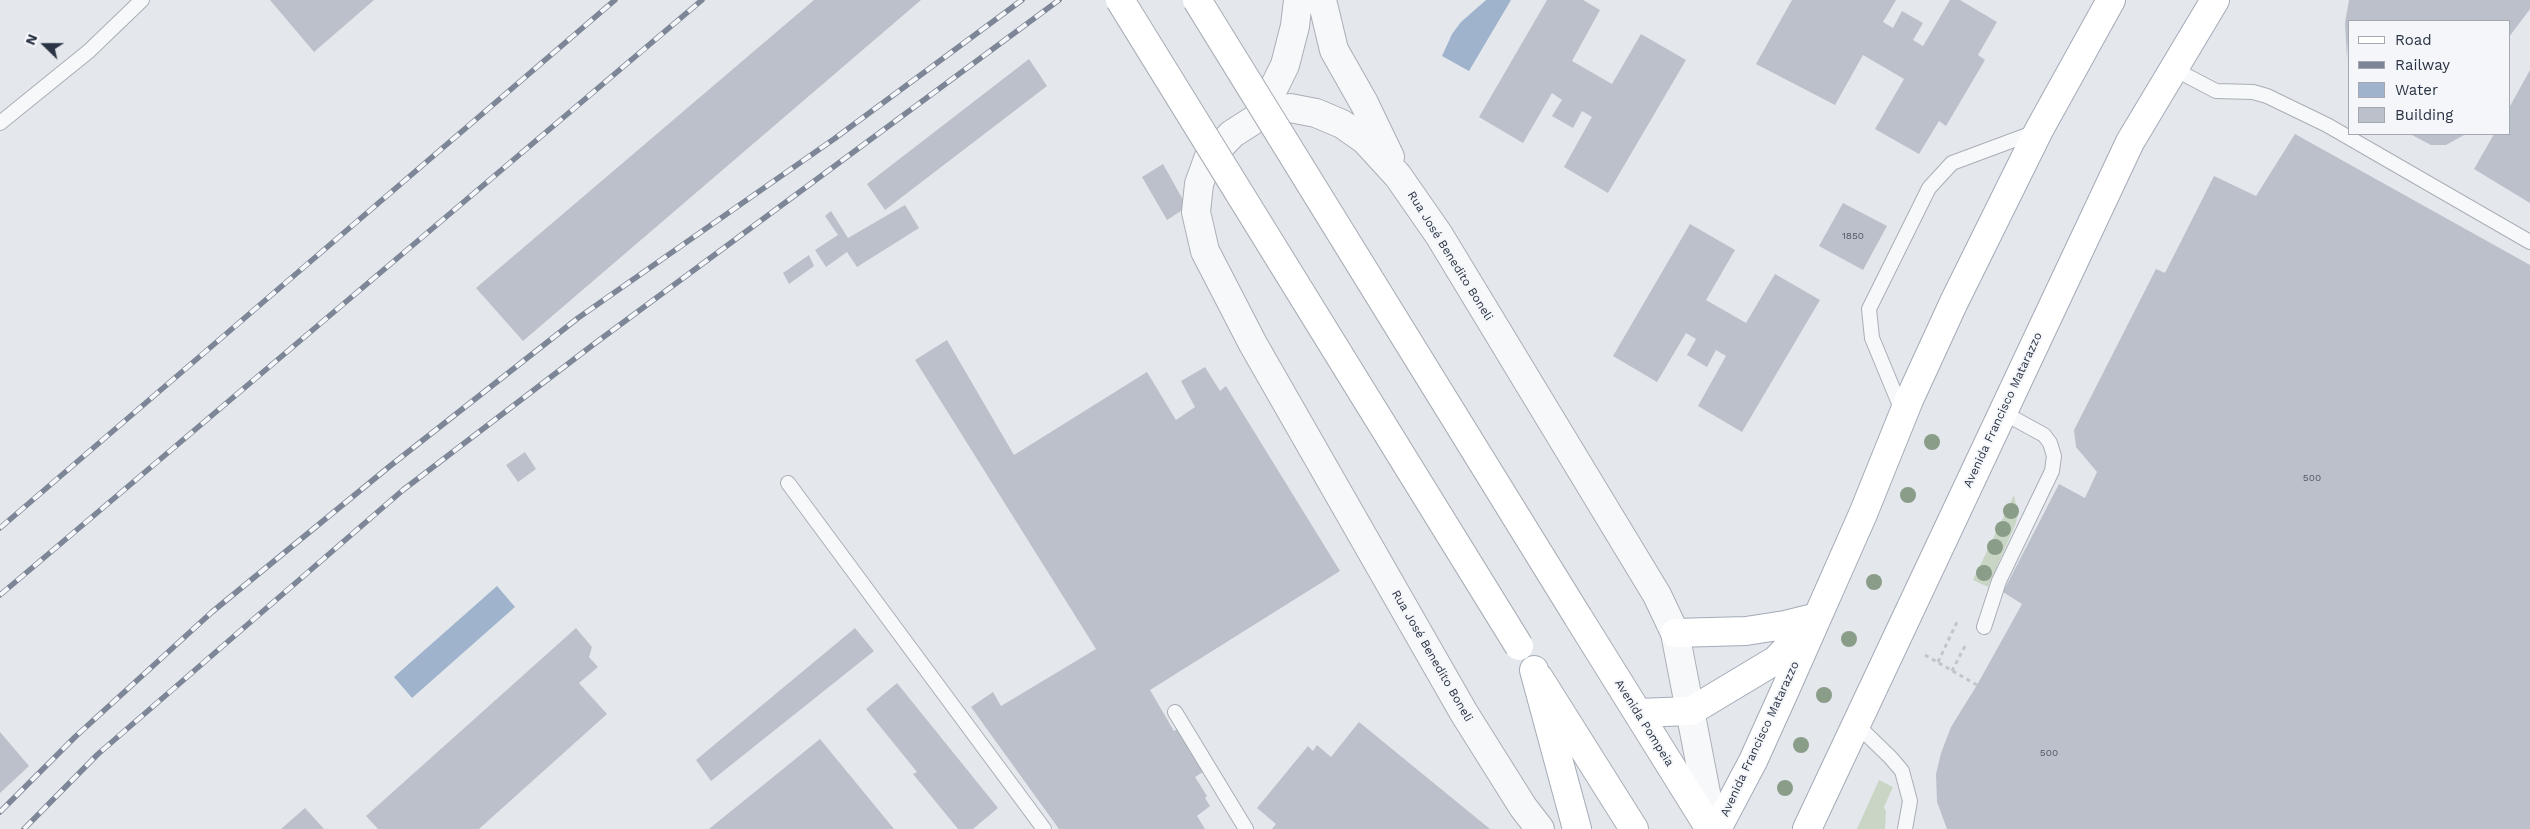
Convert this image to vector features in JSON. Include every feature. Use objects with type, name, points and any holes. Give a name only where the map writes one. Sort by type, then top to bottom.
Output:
[{"type":"main road","points":[[1120,0],[1634,829]]},
{"type":"main road","name":"Avenida Pompeia","points":[[1197,0],[1578,617],[1712,829]]},
{"type":"main road","name":"Avenida Francisco Matarazzo","points":[[1717,829],[1757,752],[1863,514],[1903,414],[1954,302],[2039,130],[2111,0]]},
{"type":"main road","name":"Avenida Francisco Matarazzo","points":[[1807,829],[2130,142],[2215,0]]},
{"type":"main road","points":[[1675,633],[1746,631],[1785,625],[1817,617]]},
{"type":"main road","points":[[1638,713],[1690,711],[1776,660],[1817,617]]},
{"type":"main road","points":[[1534,670],[1576,829]]},
{"type":"street","points":[[1260,116],[1284,65],[1295,26],[1298,0]]},
{"type":"street","points":[[1322,0],[1334,50],[1368,111],[1398,176]]},
{"type":"street","name":"Rua José Benedito Boneli","points":[[1540,829],[1523,807],[1464,714],[1253,344],[1205,251],[1196,212],[1199,184],[1208,159],[1232,134],[1260,116],[1290,108],[1316,113],[1342,124],[1365,140],[1398,176],[1439,235],[1656,595],[1675,633],[1712,829]]},
{"type":"lane","points":[[0,123],[89,51],[142,0]]},
{"type":"lane","points":[[2174,69],[2207,88],[2216,91],[2253,92],[2268,96],[2319,121],[2530,242]]},
{"type":"lane","points":[[1903,414],[1872,338],[1869,309],[1929,188],[1952,163],[2039,130]]},
{"type":"lane","points":[[1984,628],[1999,581],[2052,471],[2054,456],[2050,443],[2044,435],[2002,412]]},
{"type":"lane","points":[[788,483],[1044,829]]},
{"type":"lane","points":[[1175,712],[1246,829]]},
{"type":"lane","points":[[1856,724],[1891,758],[1902,772],[1910,801],[1904,829]]},
{"type":"path","points":[[1925,655],[1977,685]]},
{"type":"green space","points":[[2014,495],[2018,514],[2016,523],[1988,587],[1973,580]]},
{"type":"green space","points":[[1879,780],[1893,787],[1884,807],[1886,811],[1885,829],[1857,829]]},
{"type":"water","points":[[1486,0],[1511,0],[1469,71],[1442,56],[1452,34],[1461,22]]},
{"type":"water","points":[[497,586],[515,607],[412,698],[394,677]]},
{"type":"building","points":[[270,0],[374,0],[314,52]]},
{"type":"building","points":[[814,0],[921,0],[523,341],[476,288]]},
{"type":"building","points":[[1547,0],[1583,0],[1600,10],[1572,61],[1612,84],[1641,34],[1686,60],[1608,193],[1564,167],[1592,117],[1582,111],[1573,128],[1552,116],[1562,100],[1552,93],[1523,143],[1479,117]]},
{"type":"building","points":[[1792,0],[1896,0],[1883,22],[1893,28],[1902,11],[1923,23],[1913,40],[1923,46],[1950,0],[1960,0],[1997,22],[1978,55],[1985,60],[1946,126],[1939,121],[1919,154],[1875,129],[1904,79],[1863,55],[1835,105],[1756,64]]},
{"type":"building","points":[[2349,0],[2530,0],[2530,9],[2510,36],[2510,20],[2348,20],[2347,59],[2345,23]]},
{"type":"building","points":[[1029,59],[1047,86],[885,210],[867,184]]},
{"type":"building","points":[[2530,70],[2530,203],[2474,169],[2493,135],[2510,135],[2510,106]]},
{"type":"building","points":[[2295,134],[2530,265],[2530,829],[1947,829],[1937,802],[1936,774],[1941,753],[1951,727],[1977,685],[2022,604],[2003,592],[2059,484],[2085,498],[2097,472],[2076,447],[2074,430],[2156,269],[2165,273],[2214,176],[2256,196]]},
{"type":"building","points":[[2412,135],[2464,135],[2446,145],[2431,145]]},
{"type":"building","points":[[1163,164],[1187,207],[1167,220],[1142,177]]},
{"type":"building","points":[[1843,203],[1887,226],[1863,270],[1819,246]]},
{"type":"building","points":[[905,205],[919,228],[857,267],[847,252],[826,267],[815,250],[838,235],[825,216],[831,211],[848,238]]},
{"type":"building","points":[[1690,224],[1735,250],[1706,300],[1746,323],[1775,274],[1820,300],[1742,432],[1698,406],[1726,356],[1716,350],[1707,367],[1687,355],[1696,339],[1686,333],[1657,382],[1613,356]]},
{"type":"building","points":[[809,255],[814,266],[789,284],[783,273]]},
{"type":"building","points":[[947,340],[1014,455],[1147,372],[1176,420],[1195,407],[1181,381],[1205,367],[1220,391],[1226,386],[1340,571],[1150,690],[1174,731],[1177,729],[1203,772],[1195,777],[1207,796],[1205,798],[1210,806],[1197,816],[1205,829],[1059,829],[971,707],[993,692],[1001,706],[1096,649],[915,360]]},
{"type":"building","points":[[525,452],[536,469],[518,482],[506,465]]},
{"type":"building","points":[[576,628],[592,647],[589,657],[598,667],[579,683],[607,714],[479,829],[378,829],[366,816]]},
{"type":"building","points":[[855,628],[874,651],[711,781],[696,760]]},
{"type":"building","points":[[897,683],[998,808],[973,829],[958,829],[913,774],[917,772],[866,709]]},
{"type":"building","points":[[1359,722],[1490,829],[1272,829],[1276,824],[1257,808],[1308,746],[1313,751],[1317,745],[1331,757]]},
{"type":"building","points":[[0,732],[29,766],[0,793]]},
{"type":"building","points":[[820,739],[894,829],[709,829]]},
{"type":"building","points":[[305,808],[324,829],[281,829]]},
{"type":"railway","points":[[0,528],[615,0]]},
{"type":"railway","points":[[0,595],[702,0]]},
{"type":"railway","points":[[0,812],[75,737],[212,612],[390,466],[578,318],[834,139],[1022,0]]},
{"type":"railway","points":[[24,829],[98,754],[403,490],[594,344],[1059,0]]}]
